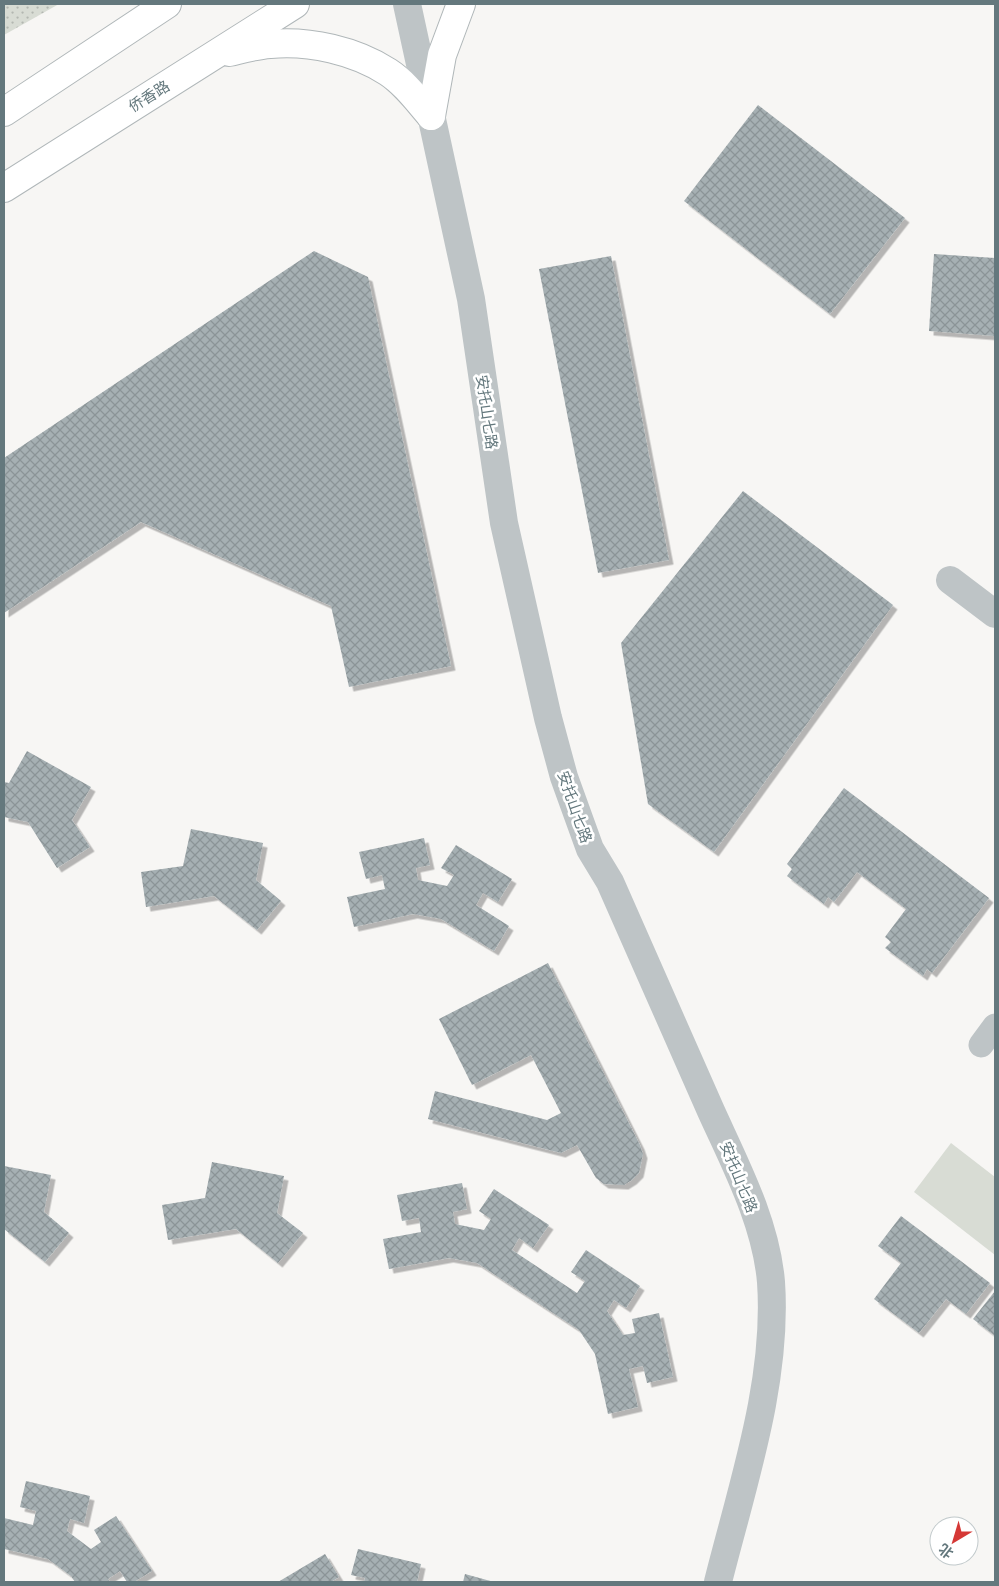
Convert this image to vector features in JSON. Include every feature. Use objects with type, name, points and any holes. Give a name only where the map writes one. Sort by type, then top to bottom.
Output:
[{"type":"main road","points":[[4,112],[167,4]]},
{"type":"main road","name":"侨香路","points":[[4,188],[295,4]]},
{"type":"main road","points":[[431,116],[442,55],[461,4]]},
{"type":"main road","points":[[215,54],[270,44],[303,44],[357,57],[388,72],[409,91],[431,116]]},
{"type":"street","name":"安托山七路","points":[[407,4],[471,299],[504,523],[564,777],[590,849],[610,882],[742,1181],[761,1233],[771,1280],[771,1334],[767,1381],[718,1582]]},
{"type":"street","points":[[950,580],[995,614]]},
{"type":"shaded area","points":[[4,4],[59,4],[4,35]]},
{"type":"shaded area","points":[[951,1143],[995,1177],[995,1255],[914,1192]]},
{"type":"building","points":[[758,105],[905,218],[830,314],[684,201]]},
{"type":"building","points":[[314,251],[368,277],[451,666],[349,687],[331,606],[141,522],[4,613],[4,458]]},
{"type":"building","points":[[934,254],[995,258],[995,336],[929,331]]},
{"type":"building","points":[[611,256],[669,560],[598,573],[539,269]]},
{"type":"building","points":[[743,491],[893,605],[714,852],[648,804],[621,643]]},
{"type":"building","points":[[27,751],[91,787],[72,820],[90,847],[57,868],[28,822],[4,817],[4,782],[9,783]]},
{"type":"building","points":[[844,788],[989,898],[932,973],[927,969],[923,976],[885,948],[891,942],[885,937],[906,909],[857,872],[834,902],[828,897],[824,904],[787,876],[792,869],[787,864]]},
{"type":"building","points":[[191,829],[263,843],[256,880],[281,901],[257,930],[214,896],[146,907],[141,872],[183,866]]},
{"type":"building","points":[[424,838],[430,865],[416,868],[418,880],[447,886],[454,875],[441,868],[456,845],[512,879],[498,902],[483,893],[476,905],[509,926],[494,951],[441,919],[413,914],[354,927],[347,897],[385,889],[382,875],[366,879],[359,852]]},
{"type":"building","points":[[548,963],[640,1145],[643,1154],[639,1173],[624,1185],[604,1184],[596,1178],[577,1145],[561,1153],[428,1119],[435,1091],[547,1120],[561,1113],[531,1055],[472,1085],[439,1019]]},
{"type":"building","points":[[212,1162],[284,1176],[277,1213],[303,1233],[278,1263],[236,1229],[168,1240],[162,1205],[205,1198]]},
{"type":"building","points":[[4,1166],[51,1175],[44,1212],[69,1233],[45,1262],[4,1229]]},
{"type":"building","points":[[462,1183],[467,1209],[453,1212],[455,1224],[484,1230],[491,1219],[479,1211],[494,1189],[549,1225],[533,1248],[519,1238],[512,1250],[577,1293],[585,1281],[571,1272],[586,1250],[640,1286],[626,1308],[614,1300],[607,1311],[623,1335],[635,1333],[632,1319],[659,1313],[673,1377],[647,1383],[643,1366],[629,1369],[638,1407],[608,1414],[595,1354],[579,1330],[477,1263],[449,1258],[389,1269],[383,1239],[421,1232],[419,1218],[402,1221],[397,1195]]},
{"type":"building","points":[[901,1216],[990,1283],[966,1314],[946,1299],[919,1333],[874,1299],[901,1263],[878,1246]]},
{"type":"building","points":[[995,1291],[995,1336],[973,1319]]},
{"type":"building","points":[[26,1481],[90,1496],[84,1523],[70,1519],[67,1531],[91,1549],[101,1542],[94,1530],[116,1516],[152,1571],[134,1582],[127,1582],[120,1571],[108,1579],[110,1582],[75,1582],[71,1576],[48,1559],[4,1549],[4,1518],[33,1525],[36,1511],[20,1507]]},
{"type":"building","points":[[358,1549],[421,1564],[417,1582],[364,1582],[365,1578],[351,1575]]},
{"type":"building","points":[[325,1554],[339,1577],[331,1582],[278,1582]]},
{"type":"building","points":[[465,1574],[494,1582],[463,1582]]}]
